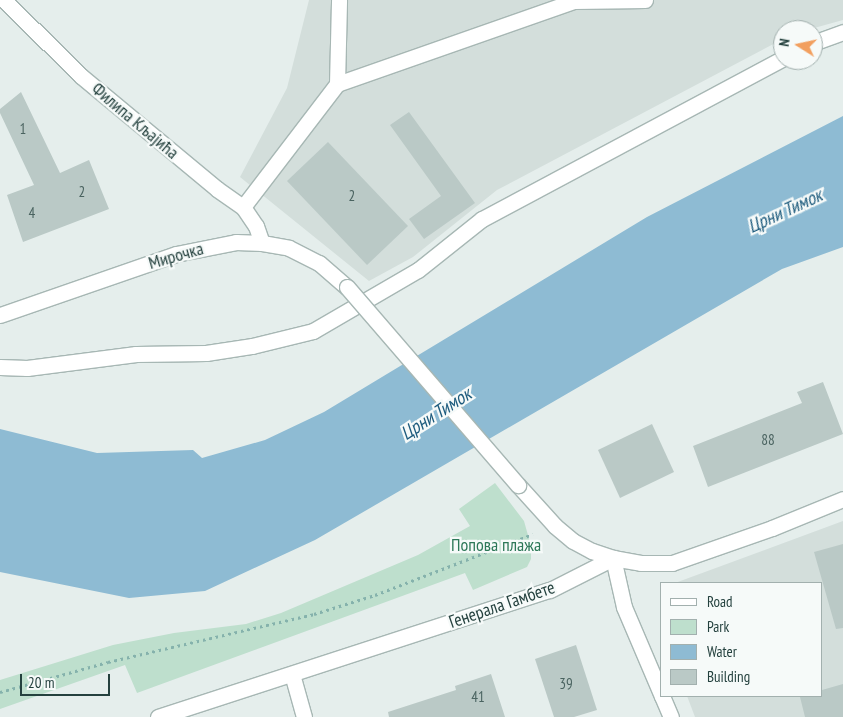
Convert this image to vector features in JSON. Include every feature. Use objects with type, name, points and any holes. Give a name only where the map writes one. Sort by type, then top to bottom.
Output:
[{"type":"street","name":"Филипа Кљајића","points":[[4,0],[81,76],[217,189],[243,207],[256,226],[262,243]]},
{"type":"street","points":[[337,84],[339,0]]},
{"type":"street","points":[[243,207],[337,84],[574,1],[645,0]]},
{"type":"street","points":[[823,39],[843,32]]},
{"type":"street","points":[[0,367],[27,368],[136,354],[206,353],[252,346],[312,330],[418,270],[482,219],[773,63]]},
{"type":"street","name":"Мирочка","points":[[0,315],[176,254],[236,242],[262,243],[289,248],[319,263],[347,287],[518,485],[556,526],[573,541],[613,558]]},
{"type":"street","points":[[660,691],[624,608],[613,558],[641,563],[672,563],[772,528],[843,499]]},
{"type":"street","name":"Генерала Гамбете","points":[[158,717],[550,590],[613,558]]},
{"type":"street","points":[[292,674],[304,717]]},
{"type":"street","points":[[662,697],[671,717]]},
{"type":"path","points":[[0,692],[108,662],[314,614],[375,595],[556,526]]},
{"type":"shaded area","points":[[309,0],[843,0],[843,20],[823,26],[823,20],[773,20],[773,44],[497,190],[413,257],[369,281],[240,177],[287,88]]},
{"type":"shaded area","points":[[843,521],[843,717],[695,717],[687,697],[823,697],[823,582],[678,582]]},
{"type":"green space","name":"Попова плажа","points":[[495,483],[524,521],[531,546],[531,559],[527,567],[473,590],[465,573],[137,693],[125,665],[0,709],[0,680],[113,645],[174,633],[246,624],[281,613],[418,555],[470,526],[459,509]]},
{"type":"water","name":"Црни Тимок","points":[[843,116],[843,247],[782,269],[315,540],[205,591],[129,598],[0,572],[0,429],[97,453],[193,450],[202,458],[265,440],[324,412],[647,217]]},
{"type":"building","points":[[21,92],[60,173],[89,160],[109,209],[23,242],[7,195],[34,185],[0,113],[0,109]]},
{"type":"building","points":[[409,112],[475,203],[424,239],[409,219],[441,196],[390,125]]},
{"type":"building","points":[[328,142],[408,226],[367,265],[287,181]]},
{"type":"building","points":[[823,382],[843,434],[708,487],[693,446],[802,403],[797,392]]},
{"type":"building","points":[[652,424],[674,472],[620,498],[598,450]]},
{"type":"building","points":[[843,544],[843,628],[836,629],[814,552]]},
{"type":"building","points":[[576,645],[597,710],[574,717],[554,717],[535,659]]},
{"type":"building","points":[[491,674],[505,717],[389,717],[388,712],[456,690],[455,686]]},
{"type":"building","points":[[843,684],[843,717],[805,717],[800,697],[823,697],[823,690]]}]
